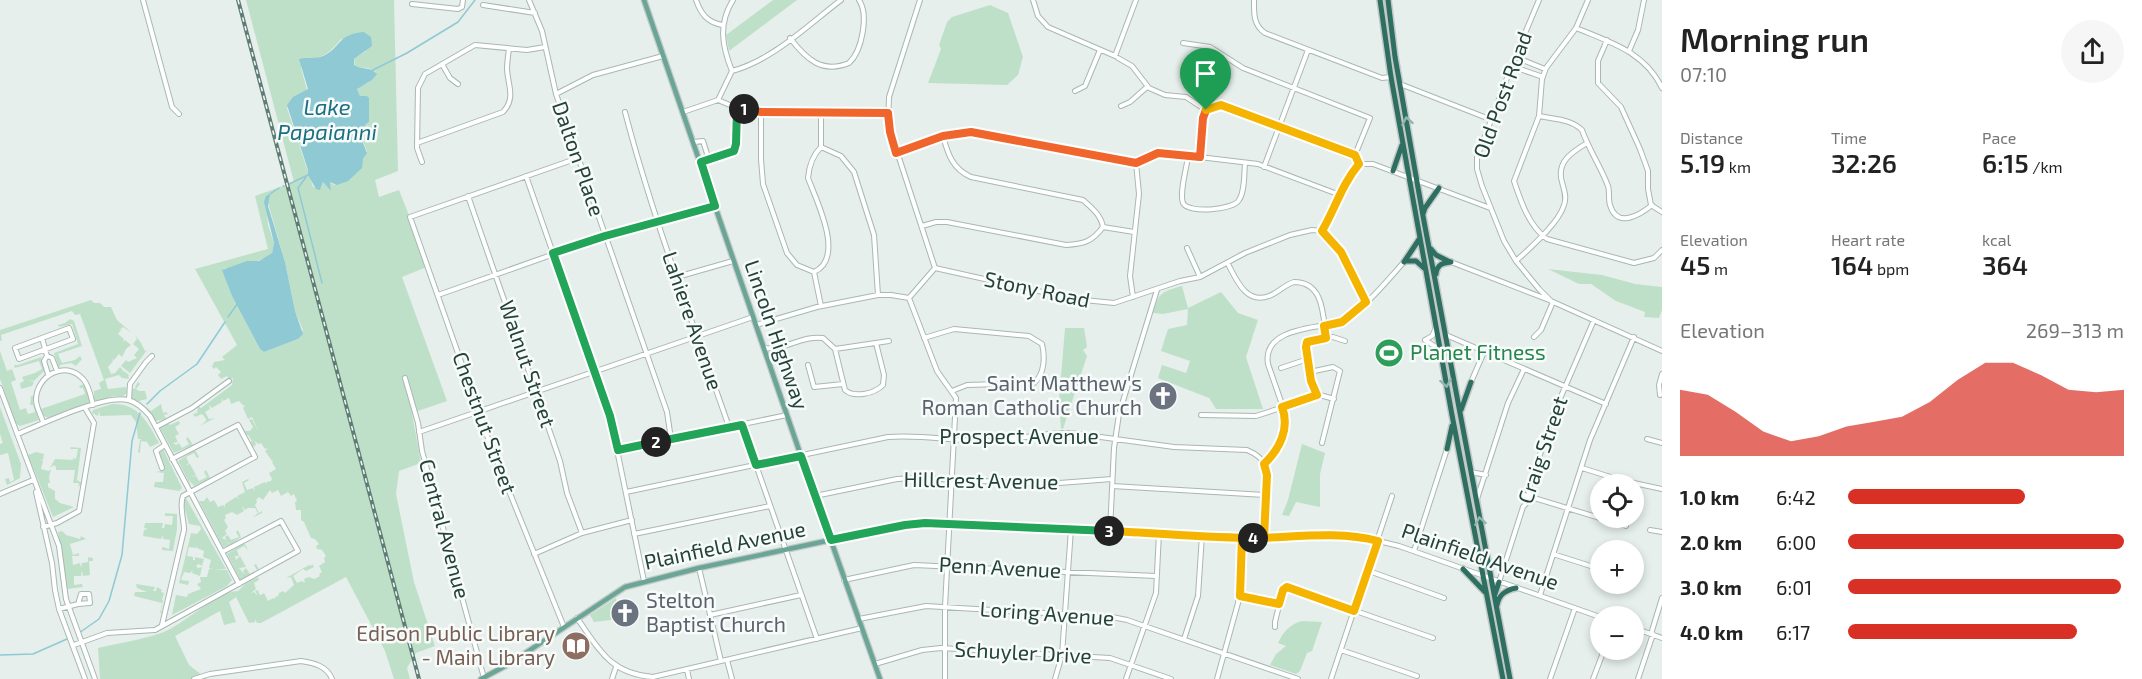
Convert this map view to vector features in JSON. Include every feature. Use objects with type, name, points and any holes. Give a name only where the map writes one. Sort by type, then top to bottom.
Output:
[{"type":"highway","points":[[1380,0],[1391,77],[1458,449],[1503,679]]},
{"type":"highway","points":[[1388,0],[1392,42],[1416,179],[1510,679]]},
{"type":"highway","points":[[1393,171],[1403,144]]},
{"type":"highway","points":[[1423,216],[1425,208],[1439,188]]},
{"type":"highway","points":[[1404,262],[1421,237]]},
{"type":"highway","points":[[1429,246],[1436,255],[1451,262]]},
{"type":"highway","points":[[1404,262],[1416,261],[1426,270]]},
{"type":"highway","points":[[1437,291],[1437,269],[1443,263],[1451,262]]},
{"type":"highway","points":[[1455,382],[1464,386],[1471,382]]},
{"type":"highway","points":[[1462,423],[1461,408],[1471,382]]},
{"type":"highway","points":[[1447,449],[1452,429],[1452,415]]},
{"type":"highway","points":[[1447,449],[1451,445],[1458,449]]},
{"type":"highway","points":[[1463,569],[1486,594]]},
{"type":"highway","points":[[1494,598],[1499,582]]},
{"type":"highway","points":[[1497,612],[1501,595],[1507,590],[1516,588]]},
{"type":"main road","name":"Lincoln Highway","points":[[644,0],[880,679]]},
{"type":"main road","name":"Plainfield Avenue","points":[[483,679],[617,591],[644,580],[831,540]]},
{"type":"street","points":[[143,0],[172,108],[179,114]]},
{"type":"street","points":[[433,6],[434,0]]},
{"type":"street","points":[[412,4],[458,9],[462,7],[463,0]]},
{"type":"street","name":"Dalton Place","points":[[529,0],[545,47],[556,94],[667,412],[671,439]]},
{"type":"street","points":[[696,0],[703,15],[714,23],[722,25]]},
{"type":"street","points":[[718,100],[732,71],[723,40],[722,25],[733,0]]},
{"type":"street","points":[[732,71],[748,67],[841,0]]},
{"type":"street","points":[[790,38],[803,54],[817,63],[832,66],[849,63],[857,51],[865,21],[859,0]]},
{"type":"street","points":[[909,298],[935,268],[896,153],[888,113],[891,89],[920,0]]},
{"type":"street","points":[[1033,0],[1038,16],[1048,27],[1132,66],[1147,87],[1165,94],[1186,97],[1206,110]]},
{"type":"street","points":[[1116,57],[1136,0]]},
{"type":"street","points":[[1254,0],[1254,16],[1257,26],[1265,33],[1382,78],[1391,77]]},
{"type":"street","name":"Old Post Road","points":[[1539,0],[1477,157],[1477,169],[1504,241],[1516,261],[1552,301],[1662,351]]},
{"type":"street","points":[[1588,0],[1576,28],[1545,69],[1539,116],[1514,181],[1531,222],[1542,235],[1555,242],[1634,263],[1654,258],[1662,250]]},
{"type":"street","points":[[1629,51],[1638,30],[1644,0]]},
{"type":"street","points":[[483,5],[535,13]]},
{"type":"street","points":[[1576,28],[1607,40],[1641,59],[1652,70],[1662,88]]},
{"type":"street","points":[[1607,40],[1598,61],[1598,83],[1621,107],[1648,171],[1648,189],[1652,205],[1662,212]]},
{"type":"street","points":[[1183,43],[1210,47],[1243,68],[1370,118],[1355,155]]},
{"type":"street","points":[[422,162],[417,143],[419,84],[425,74],[475,45],[527,50],[545,47]]},
{"type":"street","points":[[417,143],[503,112],[512,94],[507,71],[509,49]]},
{"type":"street","points":[[1075,92],[1085,86],[1100,50]]},
{"type":"street","points":[[1264,166],[1308,50]]},
{"type":"street","points":[[556,94],[593,75],[664,56]]},
{"type":"street","points":[[1515,57],[1545,69]]},
{"type":"street","points":[[442,64],[450,78],[458,84]]},
{"type":"street","points":[[1512,66],[1543,77]]},
{"type":"street","points":[[1400,84],[1492,120]]},
{"type":"street","points":[[1121,106],[1130,102],[1147,87]]},
{"type":"street","points":[[683,112],[718,100],[737,108],[761,112],[888,113]]},
{"type":"street","points":[[1206,110],[1221,105],[1355,155],[1359,164]]},
{"type":"street","points":[[701,162],[729,154],[735,148],[737,108]]},
{"type":"street","points":[[1200,157],[1203,118],[1206,110]]},
{"type":"street","points":[[761,112],[763,184],[787,253],[797,265],[814,272],[820,269],[829,252],[828,233],[808,178],[814,156],[821,147],[821,111]]},
{"type":"street","name":"Lahiere Avenue","points":[[625,112],[657,222],[729,427]]},
{"type":"street","points":[[1539,116],[1566,120],[1582,130],[1608,188],[1610,206],[1615,214],[1622,218],[1635,217],[1652,205]]},
{"type":"street","points":[[896,153],[943,136],[971,132],[982,133],[1136,163],[1158,153],[1264,166],[1340,195]]},
{"type":"street","points":[[922,226],[947,222],[1066,245],[1083,244],[1103,228],[1102,221],[1096,212],[1083,200],[965,175],[955,167],[943,136]]},
{"type":"street","points":[[694,142],[703,141],[709,160]]},
{"type":"street","points":[[1516,261],[1542,235],[1564,207],[1565,193],[1561,176],[1565,159],[1587,143]]},
{"type":"street","points":[[821,147],[841,156],[854,172],[874,235],[878,295]]},
{"type":"street","points":[[1188,156],[1183,202],[1188,208],[1197,210],[1232,206],[1237,203],[1241,194],[1245,163]]},
{"type":"street","points":[[468,196],[578,158]]},
{"type":"street","points":[[1133,297],[1130,276],[1139,194],[1136,163]]},
{"type":"street","points":[[1366,302],[1341,252],[1322,231],[1347,177],[1359,164],[1373,164],[1491,208]]},
{"type":"street","points":[[526,176],[610,416],[644,580]]},
{"type":"street","name":"Chestnut Street","points":[[468,196],[411,217],[479,412],[564,627]]},
{"type":"street","name":"Walnut Street","points":[[468,196],[560,461],[572,508],[582,533]]},
{"type":"street","points":[[438,295],[605,236],[715,206]]},
{"type":"street","points":[[1103,228],[1134,232]]},
{"type":"street","name":"Stony Road","points":[[935,268],[1082,301],[1114,303],[1180,281],[1200,277],[1245,253],[1290,235],[1312,230],[1322,231]]},
{"type":"street","points":[[1187,248],[1200,277]]},
{"type":"street","points":[[676,277],[733,261]]},
{"type":"street","points":[[1264,538],[1267,475],[1264,464],[1273,455],[1283,434],[1286,416],[1266,356],[1269,346],[1284,334],[1342,322],[1366,302],[1404,262]]},
{"type":"street","points":[[1451,262],[1552,301],[1541,330],[1534,337]]},
{"type":"street","points":[[1228,264],[1242,289],[1255,298],[1269,296],[1294,282],[1309,285],[1320,298],[1326,338]]},
{"type":"street","points":[[814,272],[821,306]]},
{"type":"street","points":[[1110,531],[1112,479],[1120,411],[1157,290]]},
{"type":"street","points":[[756,325],[821,306],[878,295],[909,298]]},
{"type":"street","points":[[909,298],[937,371],[956,398],[945,607],[945,679]]},
{"type":"street","points":[[419,432],[753,316]]},
{"type":"street","name":"Craig Street","points":[[1499,582],[1523,507],[1531,498],[1528,491],[1553,415],[1594,320]]},
{"type":"street","points":[[1436,326],[1434,334],[1425,340],[1441,351]]},
{"type":"street","points":[[69,328],[73,339],[45,349],[19,359],[15,348],[69,328]]},
{"type":"street","points":[[924,338],[954,329],[1029,336],[1042,344],[1043,367],[1038,380],[1034,383],[967,385],[952,391]]},
{"type":"street","points":[[1446,335],[1606,404]]},
{"type":"street","points":[[764,348],[782,347],[816,337],[828,341],[835,349],[847,393],[853,394],[873,392],[883,385],[884,375],[876,343]]},
{"type":"street","points":[[1317,395],[1310,372],[1307,342],[1333,337],[1345,341]]},
{"type":"street","points":[[42,338],[47,356],[44,362],[48,374]]},
{"type":"street","points":[[1540,595],[1590,440],[1634,338]]},
{"type":"street","points":[[835,349],[889,341]]},
{"type":"street","points":[[768,360],[782,347]]},
{"type":"street","points":[[1471,382],[1484,352]]},
{"type":"street","points":[[47,356],[52,358],[57,371]]},
{"type":"street","points":[[129,400],[130,384],[152,356]]},
{"type":"street","points":[[1281,368],[1308,359]]},
{"type":"street","points":[[808,365],[814,387],[843,384]]},
{"type":"street","points":[[1310,372],[1333,367],[1340,371],[1322,443]]},
{"type":"street","points":[[1477,500],[1508,403],[1524,369]]},
{"type":"street","points":[[43,423],[36,402],[40,383],[48,374],[70,371],[83,379],[93,405]]},
{"type":"street","points":[[1660,395],[1659,385],[1662,374]]},
{"type":"street","name":"Central Avenue","points":[[405,378],[422,451],[483,679]]},
{"type":"street","points":[[156,427],[192,408],[229,381]]},
{"type":"street","points":[[0,388],[59,546],[64,589],[95,679]]},
{"type":"street","points":[[1201,415],[1256,416],[1317,395],[1334,399]]},
{"type":"street","points":[[18,434],[93,405],[114,399],[129,400],[146,412],[156,427],[239,584]]},
{"type":"street","points":[[43,527],[79,511],[94,423],[85,408]]},
{"type":"street","points":[[618,450],[787,415]]},
{"type":"street","points":[[162,626],[184,530],[182,499],[190,491],[255,458],[238,425],[172,459]]},
{"type":"street","points":[[742,425],[817,639]]},
{"type":"street","name":"Prospect Avenue","points":[[626,492],[888,437],[904,436],[991,441],[1054,432],[1174,447],[1247,450],[1255,453],[1264,464]]},
{"type":"street","points":[[1647,439],[1662,443]]},
{"type":"street","points":[[162,468],[156,450],[165,446]]},
{"type":"street","points":[[1414,551],[1447,449]]},
{"type":"street","points":[[1582,468],[1598,474]]},
{"type":"street","points":[[1471,472],[1486,475]]},
{"type":"street","name":"Hillcrest Avenue","points":[[815,496],[897,479],[1046,484],[1112,479]]},
{"type":"street","points":[[0,494],[33,480]]},
{"type":"street","points":[[33,480],[52,563],[59,609],[86,679]]},
{"type":"street","points":[[1112,486],[1265,495]]},
{"type":"street","points":[[1644,486],[1662,489]]},
{"type":"street","points":[[1521,494],[1590,514]]},
{"type":"street","points":[[1331,679],[1369,571],[1392,496]]},
{"type":"street","points":[[634,534],[770,506]]},
{"type":"street","points":[[534,554],[582,533],[632,520]]},
{"type":"street","points":[[74,645],[118,631],[148,632],[297,553],[283,522],[280,521],[222,552]]},
{"type":"street","name":"Plainfield Avenue","points":[[831,540],[905,525],[950,524],[1264,538],[1336,536],[1365,538],[1414,551],[1590,613]]},
{"type":"street","points":[[1055,679],[1062,655],[1071,529]]},
{"type":"street","points":[[1650,530],[1662,532]]},
{"type":"street","points":[[1126,679],[1156,593],[1159,533]]},
{"type":"street","points":[[1184,639],[1198,596],[1202,535]]},
{"type":"street","points":[[1217,679],[1240,596],[1242,537]]},
{"type":"street","points":[[1553,554],[1590,566]]},
{"type":"street","name":"Penn Avenue","points":[[844,580],[914,565],[1156,576]]},
{"type":"street","points":[[699,568],[721,661]]},
{"type":"street","points":[[1369,571],[1444,598]]},
{"type":"street","points":[[1275,627],[1283,590],[1287,587],[1433,638]]},
{"type":"street","points":[[710,615],[801,595]]},
{"type":"street","points":[[1240,596],[1279,604]]},
{"type":"street","points":[[1638,679],[1662,598]]},
{"type":"street","points":[[59,609],[78,604]]},
{"type":"street","name":"Loring Avenue","points":[[859,620],[926,606],[1112,616],[1298,679]]},
{"type":"street","points":[[1550,679],[1575,608]]},
{"type":"street","points":[[577,618],[606,658],[616,667],[634,675],[653,677],[662,677],[862,628]]},
{"type":"street","points":[[1644,631],[1662,638]]},
{"type":"street","name":"Schuyler Drive","points":[[875,664],[922,650],[945,648],[1110,658],[1171,679]]},
{"type":"street","points":[[1341,650],[1417,676]]},
{"type":"street","points":[[727,660],[732,679]]},
{"type":"street","points":[[1593,679],[1600,660]]},
{"type":"street","points":[[194,679],[210,674],[290,662],[307,662],[324,668],[332,679]]},
{"type":"street","points":[[612,679],[616,667]]},
{"type":"street","points":[[687,670],[689,679]]},
{"type":"green space","points":[[246,0],[394,0],[398,171],[375,180],[379,197],[399,190],[429,266],[402,277],[447,401],[412,413],[421,463],[399,471],[396,494],[414,582],[435,646],[416,653],[407,668],[410,679],[394,679],[385,651],[346,577],[261,623],[257,623],[255,619],[255,622],[249,623],[236,597],[229,602],[236,622],[224,625],[220,611],[175,636],[189,665],[207,679],[100,679],[98,648],[161,633],[220,597],[238,591],[258,577],[259,580],[254,583],[256,589],[251,593],[254,592],[258,596],[255,591],[258,590],[261,595],[264,593],[268,601],[275,599],[283,591],[285,593],[294,585],[291,577],[286,578],[309,565],[312,564],[314,567],[306,571],[303,569],[293,576],[297,583],[302,581],[305,583],[304,579],[309,577],[314,579],[322,572],[319,566],[325,562],[326,556],[322,550],[317,549],[316,546],[319,544],[311,538],[301,520],[301,510],[296,510],[295,502],[297,501],[294,494],[291,496],[288,492],[281,496],[278,490],[272,493],[270,490],[263,500],[259,497],[256,500],[255,505],[259,513],[262,511],[262,513],[252,518],[258,513],[255,508],[245,510],[242,506],[244,511],[237,515],[232,512],[225,515],[224,520],[228,527],[225,531],[227,534],[222,538],[226,540],[225,537],[228,535],[231,540],[239,537],[236,532],[238,530],[241,537],[230,545],[227,541],[229,545],[223,547],[199,501],[204,501],[207,497],[210,502],[214,500],[218,507],[223,505],[225,507],[225,504],[236,497],[239,499],[237,496],[245,492],[242,482],[248,479],[244,483],[247,490],[253,488],[255,491],[254,487],[265,482],[267,485],[266,482],[271,481],[269,473],[276,469],[272,462],[274,460],[272,461],[265,451],[268,448],[265,449],[261,443],[258,444],[255,441],[256,445],[253,447],[257,454],[255,455],[248,444],[252,441],[248,435],[244,435],[239,426],[241,425],[245,431],[250,431],[253,427],[249,420],[252,419],[259,432],[252,417],[248,419],[243,408],[246,405],[244,406],[239,401],[231,404],[229,398],[223,401],[221,398],[222,402],[212,408],[209,405],[210,409],[205,412],[209,419],[215,418],[200,426],[206,419],[202,414],[195,417],[193,414],[197,413],[198,406],[201,408],[232,385],[233,378],[229,379],[227,376],[221,379],[218,375],[221,372],[216,367],[214,369],[212,367],[214,362],[225,360],[222,357],[237,345],[195,269],[268,249],[255,196],[294,182]],"holes":[[[341,39],[366,51],[354,59],[355,67],[368,68],[376,72],[368,83],[357,89],[360,96],[367,96],[369,103],[369,122],[362,128],[360,135],[367,151],[352,175],[334,185],[330,182],[331,191],[323,182],[321,188],[313,187],[287,108],[307,90],[301,68],[308,58],[327,53]],[[266,196],[285,262],[295,311],[303,330],[298,339],[264,352],[260,349],[232,296],[223,271],[225,268],[262,259],[272,253],[274,243],[268,225]]]},
{"type":"green space","points":[[773,0],[797,0],[729,51],[726,35]]},
{"type":"green space","points":[[990,5],[1008,13],[1023,57],[1018,75],[1007,85],[928,83],[941,49],[939,45],[947,22],[952,17]]},
{"type":"green space","points":[[1548,269],[1602,275],[1635,284],[1662,287],[1662,310],[1659,318],[1644,317],[1645,312],[1616,301],[1591,284],[1579,284]]},
{"type":"green space","points":[[1182,286],[1188,308],[1221,292],[1238,313],[1258,320],[1246,357],[1263,409],[1216,409],[1209,398],[1158,378],[1162,365],[1186,373],[1190,361],[1161,351],[1168,329],[1187,325],[1188,309],[1163,314],[1153,313],[1162,294]]},
{"type":"green space","points":[[91,300],[104,307],[111,307],[117,320],[132,333],[123,327],[119,330],[122,329],[118,334],[124,339],[123,342],[125,340],[131,345],[122,357],[119,354],[114,360],[112,359],[108,367],[111,374],[120,367],[130,379],[119,375],[105,379],[108,389],[126,387],[127,393],[123,396],[94,400],[94,391],[101,389],[99,383],[104,380],[80,314],[75,315],[72,311],[1,335],[2,340],[0,341],[0,330]]},
{"type":"green space","points":[[70,319],[74,321],[82,346],[58,354],[62,363],[75,360],[80,356],[82,359],[76,366],[71,363],[60,365],[59,369],[54,353],[78,344],[72,324],[59,327],[58,325]]},
{"type":"green space","points":[[1065,328],[1084,328],[1087,347],[1083,350],[1087,356],[1063,429],[1061,428],[1059,401]]},
{"type":"green space","points":[[135,335],[145,351],[147,350],[130,373],[121,366],[126,360],[128,362],[137,358],[134,355],[139,349],[133,344],[137,339]]},
{"type":"green space","points":[[0,351],[7,371],[12,369],[16,380],[11,382],[20,410],[26,408],[28,414],[35,412],[33,405],[30,405],[31,396],[34,396],[33,402],[39,420],[20,426],[16,424],[0,379]]},
{"type":"green space","points":[[41,357],[45,370],[34,381],[28,380],[34,382],[32,386],[21,389],[20,383],[24,381],[22,377],[42,369],[39,361],[15,368],[14,365]]},
{"type":"green space","points":[[138,382],[140,384],[136,389],[145,391],[147,399],[139,401],[151,411],[161,404],[163,413],[168,414],[164,415],[166,419],[156,421],[142,404],[132,398],[131,390],[136,388]]},
{"type":"green space","points":[[84,384],[90,400],[88,404],[48,418],[44,416],[41,409],[85,394],[83,388],[79,386]]},
{"type":"green space","points":[[112,404],[135,410],[146,421],[159,443],[150,447],[147,442],[141,441],[140,453],[138,452],[140,440],[142,439],[138,439],[136,422],[131,415],[100,416],[99,411],[98,416],[92,413],[93,410]]},
{"type":"green space","points":[[0,407],[21,464],[20,478],[7,485],[5,479],[9,478],[10,482],[14,480],[8,453],[0,455],[0,444],[3,443],[0,434]]},
{"type":"green space","points":[[179,421],[180,424],[175,427],[179,434],[175,436],[178,442],[173,443],[176,445],[179,443],[182,448],[189,444],[186,439],[188,437],[193,445],[174,453],[160,428],[168,423],[170,425]]},
{"type":"green space","points":[[1302,444],[1325,453],[1320,474],[1320,507],[1296,502],[1289,516],[1282,515],[1288,500]]},
{"type":"green space","points":[[71,447],[81,448],[77,480],[82,483],[78,487],[79,483],[73,483],[75,470],[56,470],[54,465],[50,468],[55,459],[76,459],[78,449],[70,449]]},
{"type":"green space","points":[[163,449],[182,488],[179,491],[154,487],[155,482],[163,482],[164,473],[156,472],[164,470],[159,452]]},
{"type":"green space","points":[[195,450],[199,457],[197,458],[194,453],[186,457],[189,463],[186,465],[190,464],[196,475],[191,477],[196,476],[199,481],[207,477],[204,472],[206,470],[210,478],[194,486],[189,480],[191,486],[178,461]]},
{"type":"green space","points":[[36,452],[44,454],[43,460],[40,459],[43,461],[41,469],[49,471],[51,469],[48,487],[55,491],[55,499],[74,507],[53,517],[28,455]]},
{"type":"green space","points":[[186,498],[226,569],[214,570],[227,570],[232,580],[227,586],[172,615],[176,595],[187,597],[188,594],[201,589],[197,584],[201,582],[200,577],[207,577],[209,569],[213,569],[209,568],[211,560],[203,557],[204,551],[197,546],[196,548],[189,547],[187,556],[193,557],[193,560],[195,557],[204,559],[202,566],[199,564],[196,566],[202,567],[200,576],[192,573],[193,570],[190,573],[184,572],[181,580],[189,581],[188,585],[179,583],[191,533],[197,534],[201,529],[200,526],[189,524],[183,502]]},
{"type":"green space","points":[[165,513],[177,514],[173,551],[162,550],[162,547],[169,549],[170,540],[163,539],[163,535],[161,539],[143,536],[144,530],[148,529],[144,528],[145,523],[163,523],[162,528],[165,524],[172,525],[173,516],[165,516]]},
{"type":"green space","points":[[62,531],[66,535],[80,539],[81,536],[86,539],[70,544],[73,555],[79,553],[79,556],[72,556],[73,565],[80,563],[81,568],[82,563],[88,562],[88,557],[93,558],[93,561],[89,561],[90,575],[83,576],[82,571],[81,576],[74,576],[74,585],[82,584],[83,587],[67,589],[58,532]]},
{"type":"green space","points":[[244,543],[249,551],[244,546],[237,550],[239,556],[235,556],[236,560],[240,556],[246,567],[239,568],[244,574],[243,571],[246,568],[250,574],[257,570],[254,565],[256,564],[260,571],[243,580],[240,579],[227,554]]},
{"type":"green space","points":[[136,584],[155,587],[153,591],[156,591],[157,587],[162,590],[161,592],[164,593],[161,611],[163,613],[160,613],[162,603],[134,596],[135,592],[147,592],[137,588]]},
{"type":"green space","points":[[616,598],[619,619],[594,622],[590,615]]},
{"type":"green space","points":[[1302,621],[1322,622],[1312,651],[1307,653],[1300,671],[1296,674],[1270,665],[1276,654],[1286,646],[1278,643],[1282,635],[1290,626]]},
{"type":"water","name":"Lake Papaianni","points":[[364,32],[371,37],[372,46],[354,59],[354,65],[377,74],[357,89],[360,96],[369,98],[369,122],[360,133],[367,153],[363,159],[362,168],[348,181],[337,185],[330,182],[331,191],[323,182],[320,190],[316,189],[308,175],[287,105],[293,97],[308,89],[299,59],[323,56],[349,35]]},
{"type":"water","points":[[270,194],[268,206],[303,334],[298,339],[264,352],[260,349],[232,296],[222,270],[247,261],[259,261],[272,253],[274,243],[264,202],[266,196]]},
{"type":"waterway","points":[[371,71],[407,53],[458,22],[475,0]]},
{"type":"waterway","points":[[289,184],[308,175]]},
{"type":"waterway","points":[[306,177],[298,188],[322,283]]},
{"type":"waterway","points":[[270,194],[279,188]]},
{"type":"waterway","points":[[228,317],[238,303]]},
{"type":"waterway","points":[[147,404],[160,391],[197,364],[225,322]]},
{"type":"waterway","points":[[79,633],[99,619],[109,601],[122,555],[132,441],[140,413]]},
{"type":"waterway","points":[[0,655],[33,654],[67,639]]},
{"type":"railway","points":[[238,0],[419,679]]},
{"type":"place","name":"Planet Fitness","points":[[1389,353]]},
{"type":"place","name":"Saint Matthew's Roman Catholic Church","points":[[1163,396]]},
{"type":"place","name":"Stelton Baptist Church","points":[[625,613]]},
{"type":"place","name":"Edison Public Library - Main Library","points":[[576,646]]},
{"type":"route","points":[[1206,110],[1203,118],[1200,157],[1158,153],[1136,163],[971,132],[943,136],[896,153],[888,124],[888,113],[761,112],[737,108],[734,151],[701,162],[715,206],[605,236],[553,253],[610,416],[618,450],[742,425],[756,465],[801,456],[831,540],[925,523],[980,524],[1256,538],[1329,536],[1378,541],[1354,611],[1287,587],[1283,590],[1279,604],[1240,596],[1242,537],[1256,538],[1264,538],[1265,495],[1267,475],[1264,464],[1273,455],[1283,434],[1286,416],[1282,407],[1308,396],[1317,395],[1311,381],[1307,342],[1326,338],[1324,326],[1342,322],[1366,302],[1341,252],[1322,231],[1331,216],[1347,177],[1359,164],[1355,155],[1221,105],[1206,110]]}]
